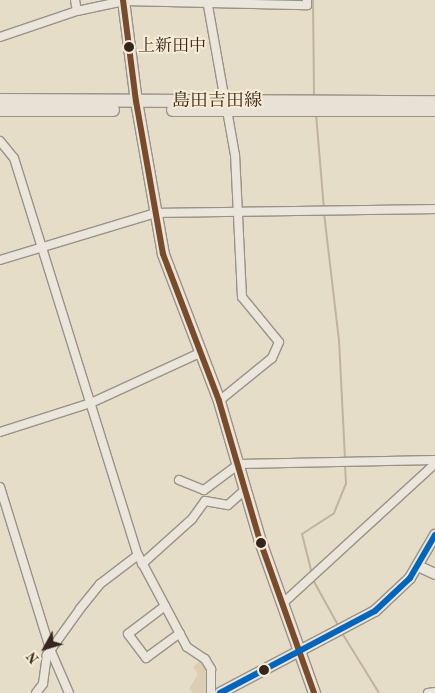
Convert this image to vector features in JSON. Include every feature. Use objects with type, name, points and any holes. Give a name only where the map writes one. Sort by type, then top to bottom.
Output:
[{"type":"main road","points":[[123,0],[137,106],[168,273],[202,352],[282,604],[314,693]]},
{"type":"main road","name":"島田吉田線","points":[[0,100],[137,106]]},
{"type":"main road","name":"島田吉田線","points":[[0,110],[435,102]]},
{"type":"main road","name":"島田吉田線","points":[[226,106],[435,110]]},
{"type":"street","points":[[75,0],[77,11]]},
{"type":"street","points":[[0,37],[77,11],[123,0],[307,5],[307,0]]},
{"type":"street","points":[[207,1],[235,155],[242,297],[279,342],[272,358],[219,401]]},
{"type":"street","points":[[0,141],[14,158],[138,555],[187,647],[205,659],[211,670],[211,693]]},
{"type":"street","points":[[0,260],[156,213],[435,209]]},
{"type":"street","points":[[0,432],[90,403],[202,352]]},
{"type":"street","points":[[179,480],[204,490],[239,464],[435,460]]},
{"type":"street","points":[[282,604],[435,464]]},
{"type":"street","points":[[0,487],[3,509],[50,649],[69,693]]},
{"type":"street","points":[[142,564],[192,519],[205,501],[228,505],[246,488]]},
{"type":"street","points":[[220,693],[375,611],[400,589],[418,566],[435,534]]},
{"type":"street","points":[[36,693],[43,684],[50,649],[100,584],[138,555]]},
{"type":"street","points":[[418,566],[435,574]]},
{"type":"street","points":[[165,606],[128,634],[146,658],[180,633]]},
{"type":"street","points":[[428,693],[435,692]]},
{"type":"shaded area","points":[[200,661],[206,669],[207,693],[193,693],[189,689],[198,674],[193,667]]},
{"type":"waterway","points":[[313,0],[314,97]]},
{"type":"waterway","points":[[316,114],[324,209]]},
{"type":"waterway","points":[[324,213],[339,340],[345,460]]},
{"type":"waterway","points":[[312,574],[302,534],[334,513],[346,484],[345,465]]},
{"type":"waterway","points":[[312,578],[339,627]]},
{"type":"waterway","points":[[342,633],[379,693]]},
{"type":"transit line","points":[[123,0],[136,101],[163,254],[219,401],[260,541],[314,693]]},
{"type":"transit line","points":[[220,693],[375,611],[410,578],[435,535]]},
{"type":"place","name":"上新田中","points":[[129,47]]}]
